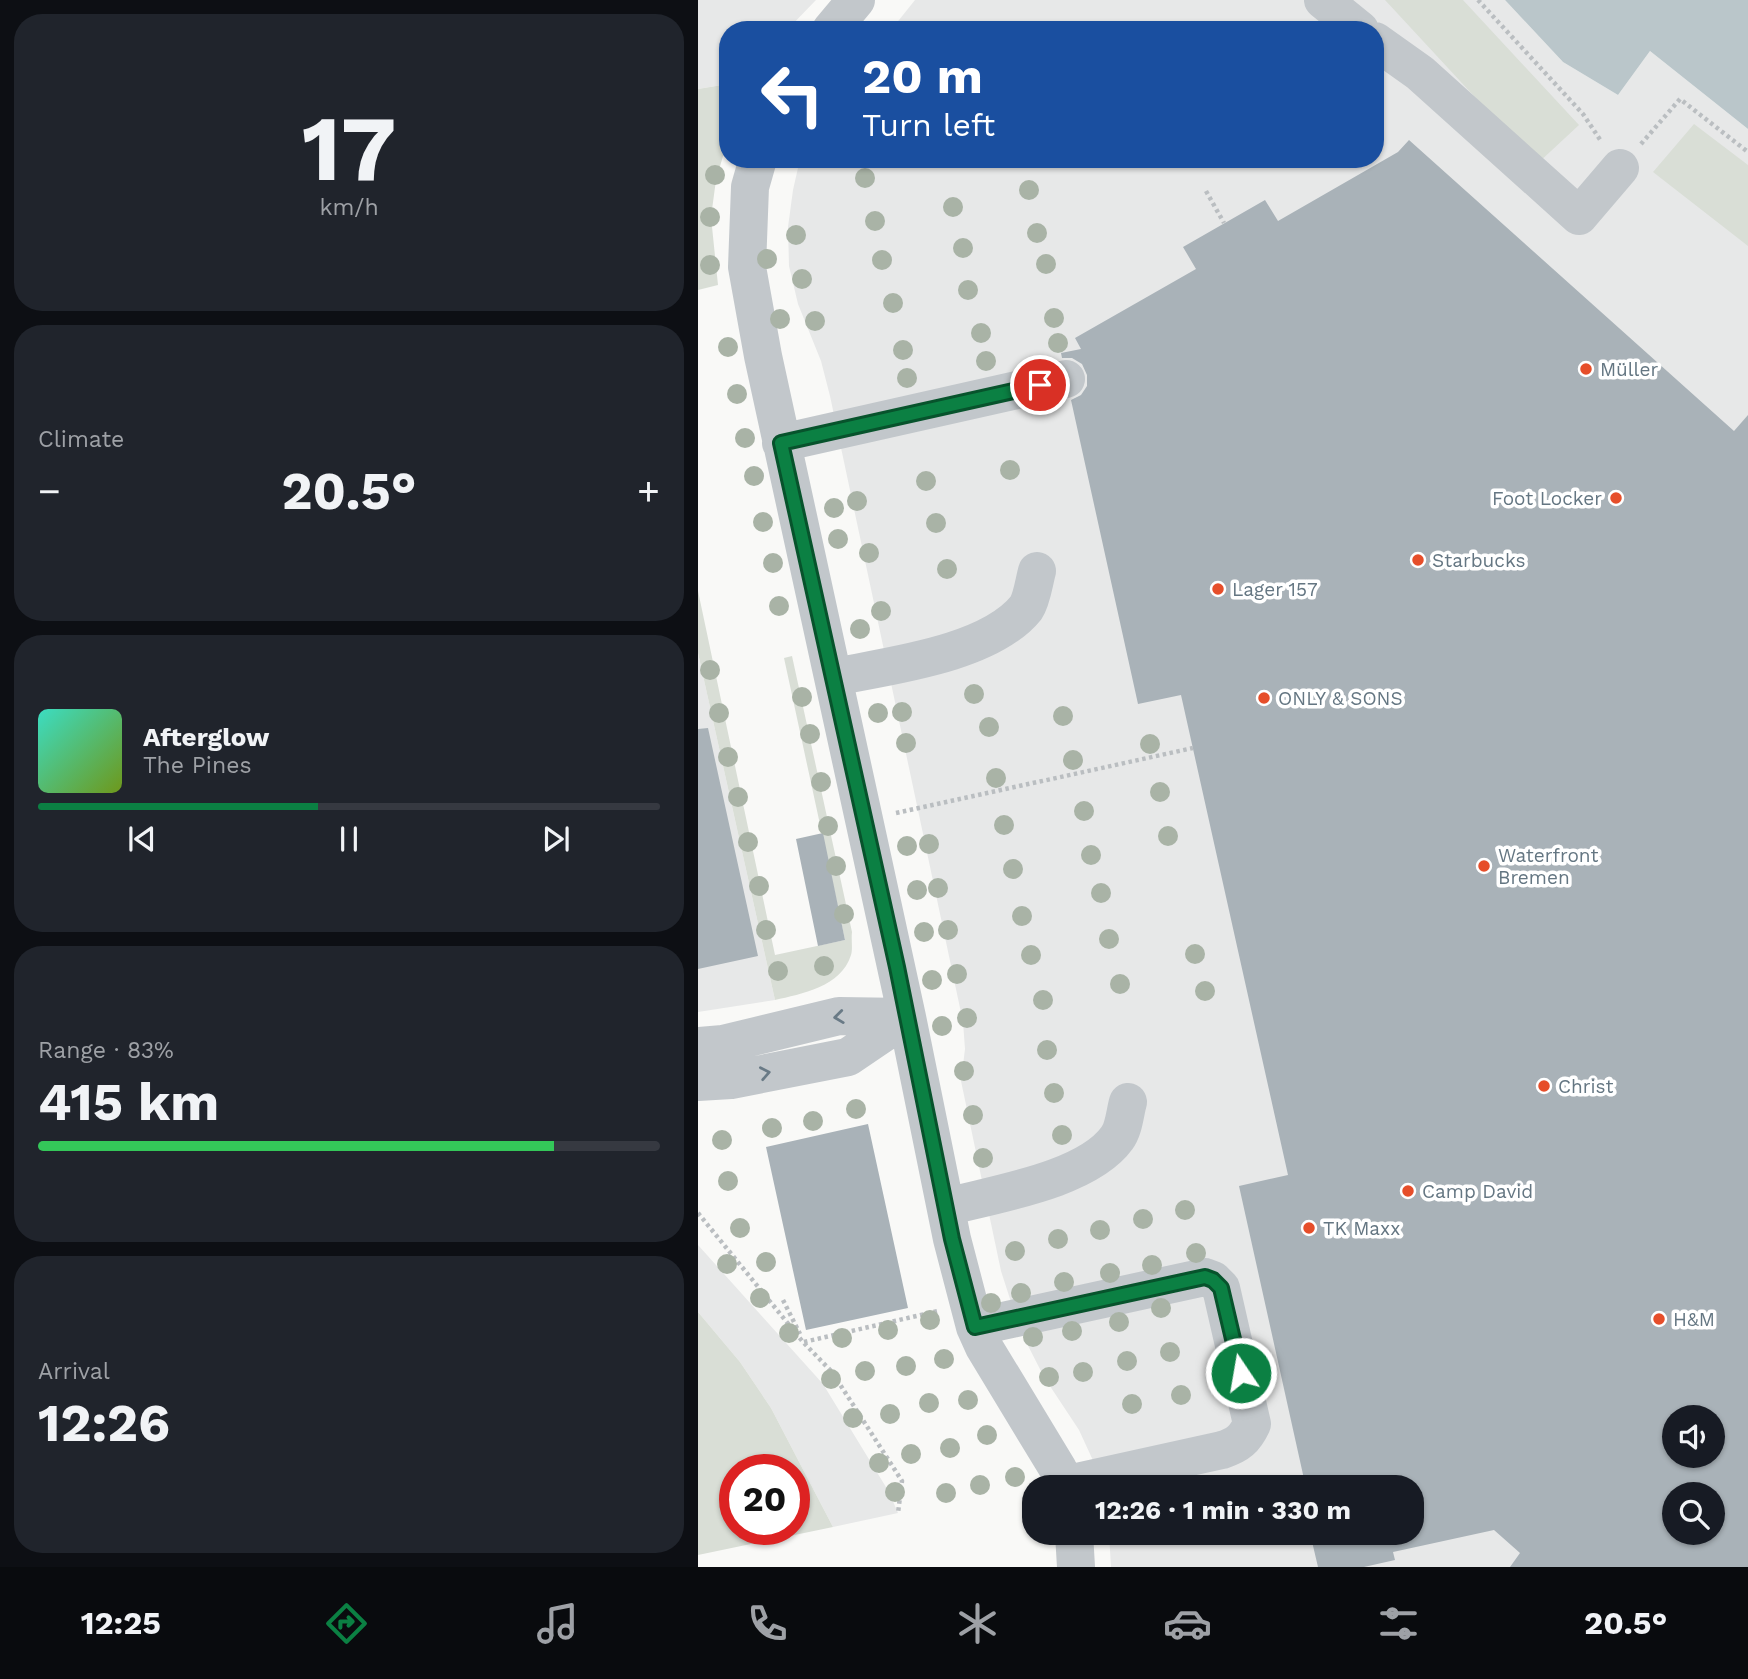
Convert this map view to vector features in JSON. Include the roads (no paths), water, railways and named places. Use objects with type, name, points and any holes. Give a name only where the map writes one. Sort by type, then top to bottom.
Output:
[{"type":"street","points":[[839,21],[856,0]]},
{"type":"street","points":[[1323,0],[1349,21]]},
{"type":"street","points":[[1384,47],[1420,73],[1579,216],[1620,168]]},
{"type":"street","points":[[755,168],[750,187],[747,267],[781,443],[865,820],[946,1207],[972,1316],[984,1348],[1060,1475]]},
{"type":"street","points":[[781,443],[1066,379]]},
{"type":"street","points":[[834,677],[924,659],[985,640],[1005,627],[1027,606],[1037,571]]},
{"type":"street","points":[[698,1046],[723,1044],[839,1016],[907,1017]]},
{"type":"street","points":[[698,1082],[731,1080],[848,1056],[907,1017]]},
{"type":"street","points":[[946,1207],[1076,1171],[1097,1157],[1119,1136],[1128,1102]]},
{"type":"street","points":[[972,1316],[1205,1277],[1221,1288],[1252,1424],[1247,1436],[1235,1446],[1110,1475]]},
{"type":"street","points":[[1075,1545],[1076,1567]]},
{"type":"place","name":"Müller","points":[[1586,369]]},
{"type":"place","name":"Foot Locker","points":[[1616,498]]},
{"type":"place","name":"Starbucks","points":[[1418,560]]},
{"type":"place","name":"Lager 157","points":[[1218,589]]},
{"type":"place","name":"ONLY & SONS","points":[[1264,698]]},
{"type":"place","name":"Waterfront Bremen","points":[[1484,866]]},
{"type":"place","name":"Christ","points":[[1544,1086]]},
{"type":"place","name":"Camp David","points":[[1408,1191]]},
{"type":"place","name":"TK Maxx","points":[[1309,1228]]},
{"type":"place","name":"H&M","points":[[1659,1319]]}]
